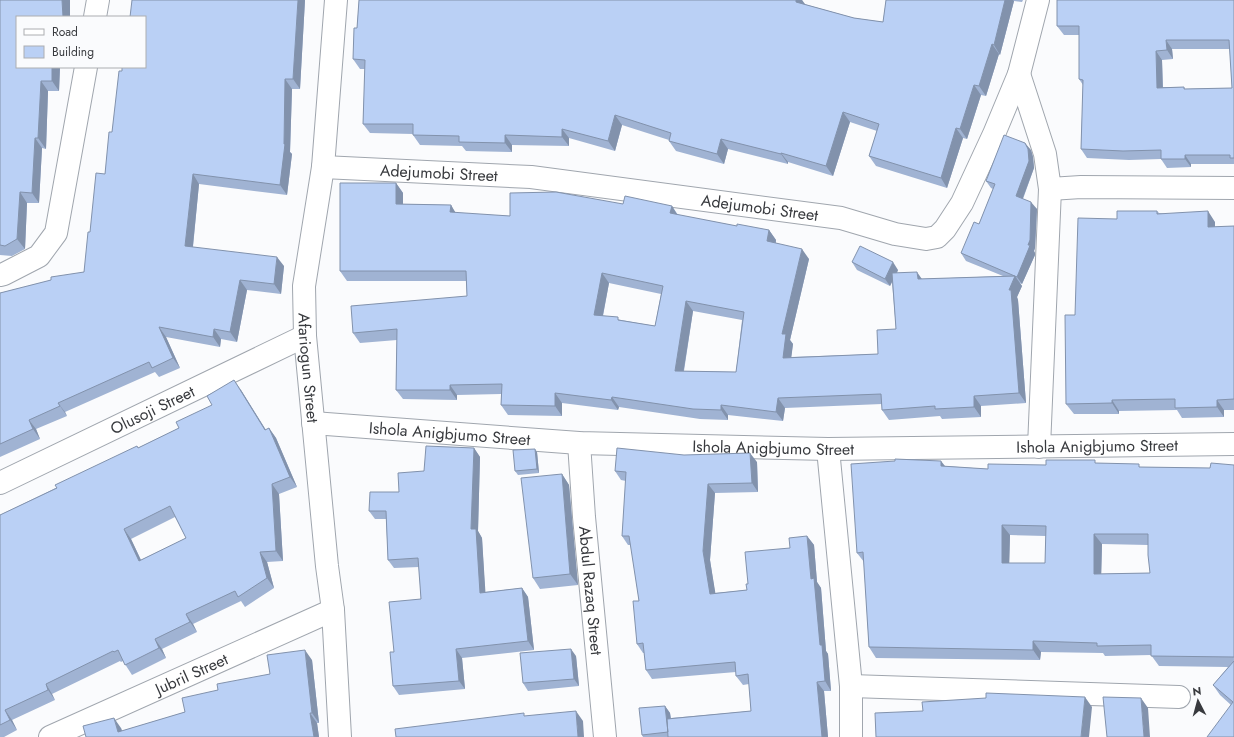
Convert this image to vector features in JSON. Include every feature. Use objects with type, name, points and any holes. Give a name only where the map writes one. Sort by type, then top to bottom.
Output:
[{"type":"street","points":[[94,16],[98,0]]},
{"type":"street","name":"Afariogun Street","points":[[336,0],[323,167],[304,286],[305,336],[327,566],[333,610],[340,737]]},
{"type":"street","name":"Adejumobi Street","points":[[323,167],[531,177],[841,218],[895,234],[926,239],[937,237],[945,229],[962,203],[994,134],[1019,74],[1038,0]]},
{"type":"street","points":[[2,274],[39,256],[56,233],[86,68]]},
{"type":"street","points":[[1019,74],[1045,154],[1050,189],[1039,447]]},
{"type":"street","points":[[1050,189],[1081,187],[1234,188]]},
{"type":"street","name":"Olusoji Street","points":[[0,483],[305,336]]},
{"type":"street","name":"Ishola Anigbjumo Street","points":[[313,424],[579,443],[828,449],[1234,444]]},
{"type":"street","name":"Abdul Razaq Street","points":[[579,443],[584,517],[606,737]]},
{"type":"street","points":[[828,449],[851,686],[851,737]]},
{"type":"street","name":"Jubril Street","points":[[50,737],[333,610]]},
{"type":"street","points":[[851,686],[1179,697]]},
{"type":"building","points":[[0,0],[62,0],[63,16],[16,16],[16,68],[52,68],[52,81],[41,81],[38,138],[35,138],[32,193],[20,192],[17,239],[5,246],[0,245]]},
{"type":"building","points":[[132,0],[298,0],[293,79],[285,79],[285,144],[280,185],[193,174],[185,246],[277,257],[274,284],[240,280],[230,332],[214,329],[213,337],[159,327],[173,358],[152,368],[149,362],[58,403],[60,406],[29,420],[33,429],[0,444],[0,293],[51,280],[51,277],[84,272],[96,173],[105,174],[109,132],[112,132],[119,71],[122,71],[122,68],[146,68],[146,16],[130,16]]},
{"type":"building","points":[[359,0],[796,0],[796,2],[854,18],[883,22],[886,0],[1005,0],[994,45],[992,44],[979,86],[974,85],[960,129],[956,128],[941,178],[869,156],[879,124],[843,112],[826,166],[781,153],[721,139],[717,154],[669,141],[671,133],[615,115],[608,141],[562,129],[562,137],[505,135],[505,143],[459,142],[459,136],[413,135],[413,124],[363,124],[365,60],[353,59],[354,28],[357,28]]},
{"type":"building","points":[[1057,0],[1234,0],[1234,158],[1230,158],[1230,155],[1185,155],[1185,159],[1161,159],[1161,150],[1123,151],[1081,149],[1083,80],[1079,79],[1079,26],[1057,26]],"holes":[[[1166,40],[1229,40],[1232,88],[1157,88],[1156,51],[1167,50]]]},
{"type":"building","points":[[1004,135],[1025,143],[1028,149],[1029,161],[1016,196],[1031,202],[1030,240],[1028,245],[1030,245],[1017,277],[961,253],[974,222],[979,224],[995,184],[986,181]]},
{"type":"building","points":[[340,183],[396,183],[396,204],[451,205],[450,212],[510,216],[510,193],[556,192],[623,204],[625,196],[672,206],[670,213],[737,226],[737,224],[769,230],[767,241],[802,249],[782,334],[786,334],[783,358],[878,354],[877,330],[896,329],[892,273],[917,272],[918,279],[1015,276],[1009,290],[1011,290],[1019,393],[974,396],[974,407],[935,409],[935,406],[882,410],[881,394],[778,398],[776,412],[721,405],[721,410],[693,409],[612,397],[611,400],[555,393],[555,406],[501,405],[502,384],[450,385],[450,390],[396,390],[397,329],[353,333],[351,306],[467,296],[466,271],[340,271]],"holes":[[[602,273],[663,286],[655,326],[618,320],[618,317],[594,315]],[[686,301],[744,312],[736,372],[675,371]]]},
{"type":"building","points":[[1117,211],[1157,211],[1157,214],[1208,211],[1208,227],[1234,226],[1234,399],[1217,400],[1217,407],[1175,408],[1175,399],[1112,400],[1112,403],[1066,404],[1065,315],[1075,315],[1078,218],[1117,219]]},
{"type":"building","points":[[860,246],[893,262],[885,279],[852,262]]},
{"type":"building","points":[[234,380],[265,430],[269,428],[290,477],[272,484],[276,551],[260,552],[267,578],[238,597],[235,591],[186,614],[190,622],[155,639],[159,648],[125,665],[118,650],[113,651],[46,684],[48,690],[5,710],[10,720],[0,725],[0,515],[57,488],[55,485],[179,428],[176,422],[212,405],[207,396]],"holes":[[[170,506],[186,538],[139,561],[124,529]]]},
{"type":"building","points":[[426,446],[474,448],[471,529],[476,529],[480,593],[522,588],[528,641],[456,649],[459,681],[393,686],[390,652],[394,652],[389,602],[421,599],[418,558],[388,560],[386,511],[369,511],[370,492],[399,492],[398,473],[424,471]]},
{"type":"building","points":[[617,448],[684,455],[750,453],[752,483],[708,484],[703,551],[710,594],[747,590],[746,584],[748,584],[745,552],[790,548],[789,538],[807,536],[811,579],[814,578],[825,681],[817,682],[822,737],[668,737],[667,719],[751,711],[748,674],[736,676],[735,662],[646,670],[643,643],[637,644],[633,601],[639,601],[629,536],[622,536],[626,472],[615,471]]},
{"type":"building","points":[[535,449],[537,469],[515,471],[513,450]]},
{"type":"building","points":[[895,459],[941,461],[941,466],[988,469],[988,464],[1046,465],[1046,460],[1095,460],[1095,463],[1139,464],[1139,467],[1210,468],[1211,463],[1234,465],[1234,657],[1151,656],[1151,645],[1097,646],[1097,643],[1033,641],[1033,650],[869,647],[863,552],[857,553],[851,464],[895,461]],"holes":[[[1002,525],[1046,526],[1045,563],[1002,563]],[[1094,534],[1148,534],[1150,573],[1094,574]]]},
{"type":"building","points":[[562,474],[570,574],[533,578],[521,478]]},
{"type":"building","points":[[571,649],[574,679],[523,683],[520,653]]},
{"type":"building","points":[[305,650],[312,713],[310,713],[314,737],[86,737],[83,726],[114,718],[118,732],[185,712],[182,698],[218,690],[217,684],[270,674],[267,655]]},
{"type":"building","points":[[1234,661],[1234,737],[1207,737],[1233,702],[1213,685]]},
{"type":"building","points":[[986,693],[1085,697],[1081,737],[876,737],[875,713],[923,711],[922,702],[986,698]]},
{"type":"building","points":[[1103,697],[1141,698],[1144,737],[1107,737]]},
{"type":"building","points":[[665,706],[668,732],[642,735],[639,708]]},
{"type":"building","points":[[576,711],[578,737],[396,737],[395,729],[524,713],[524,716]]}]
